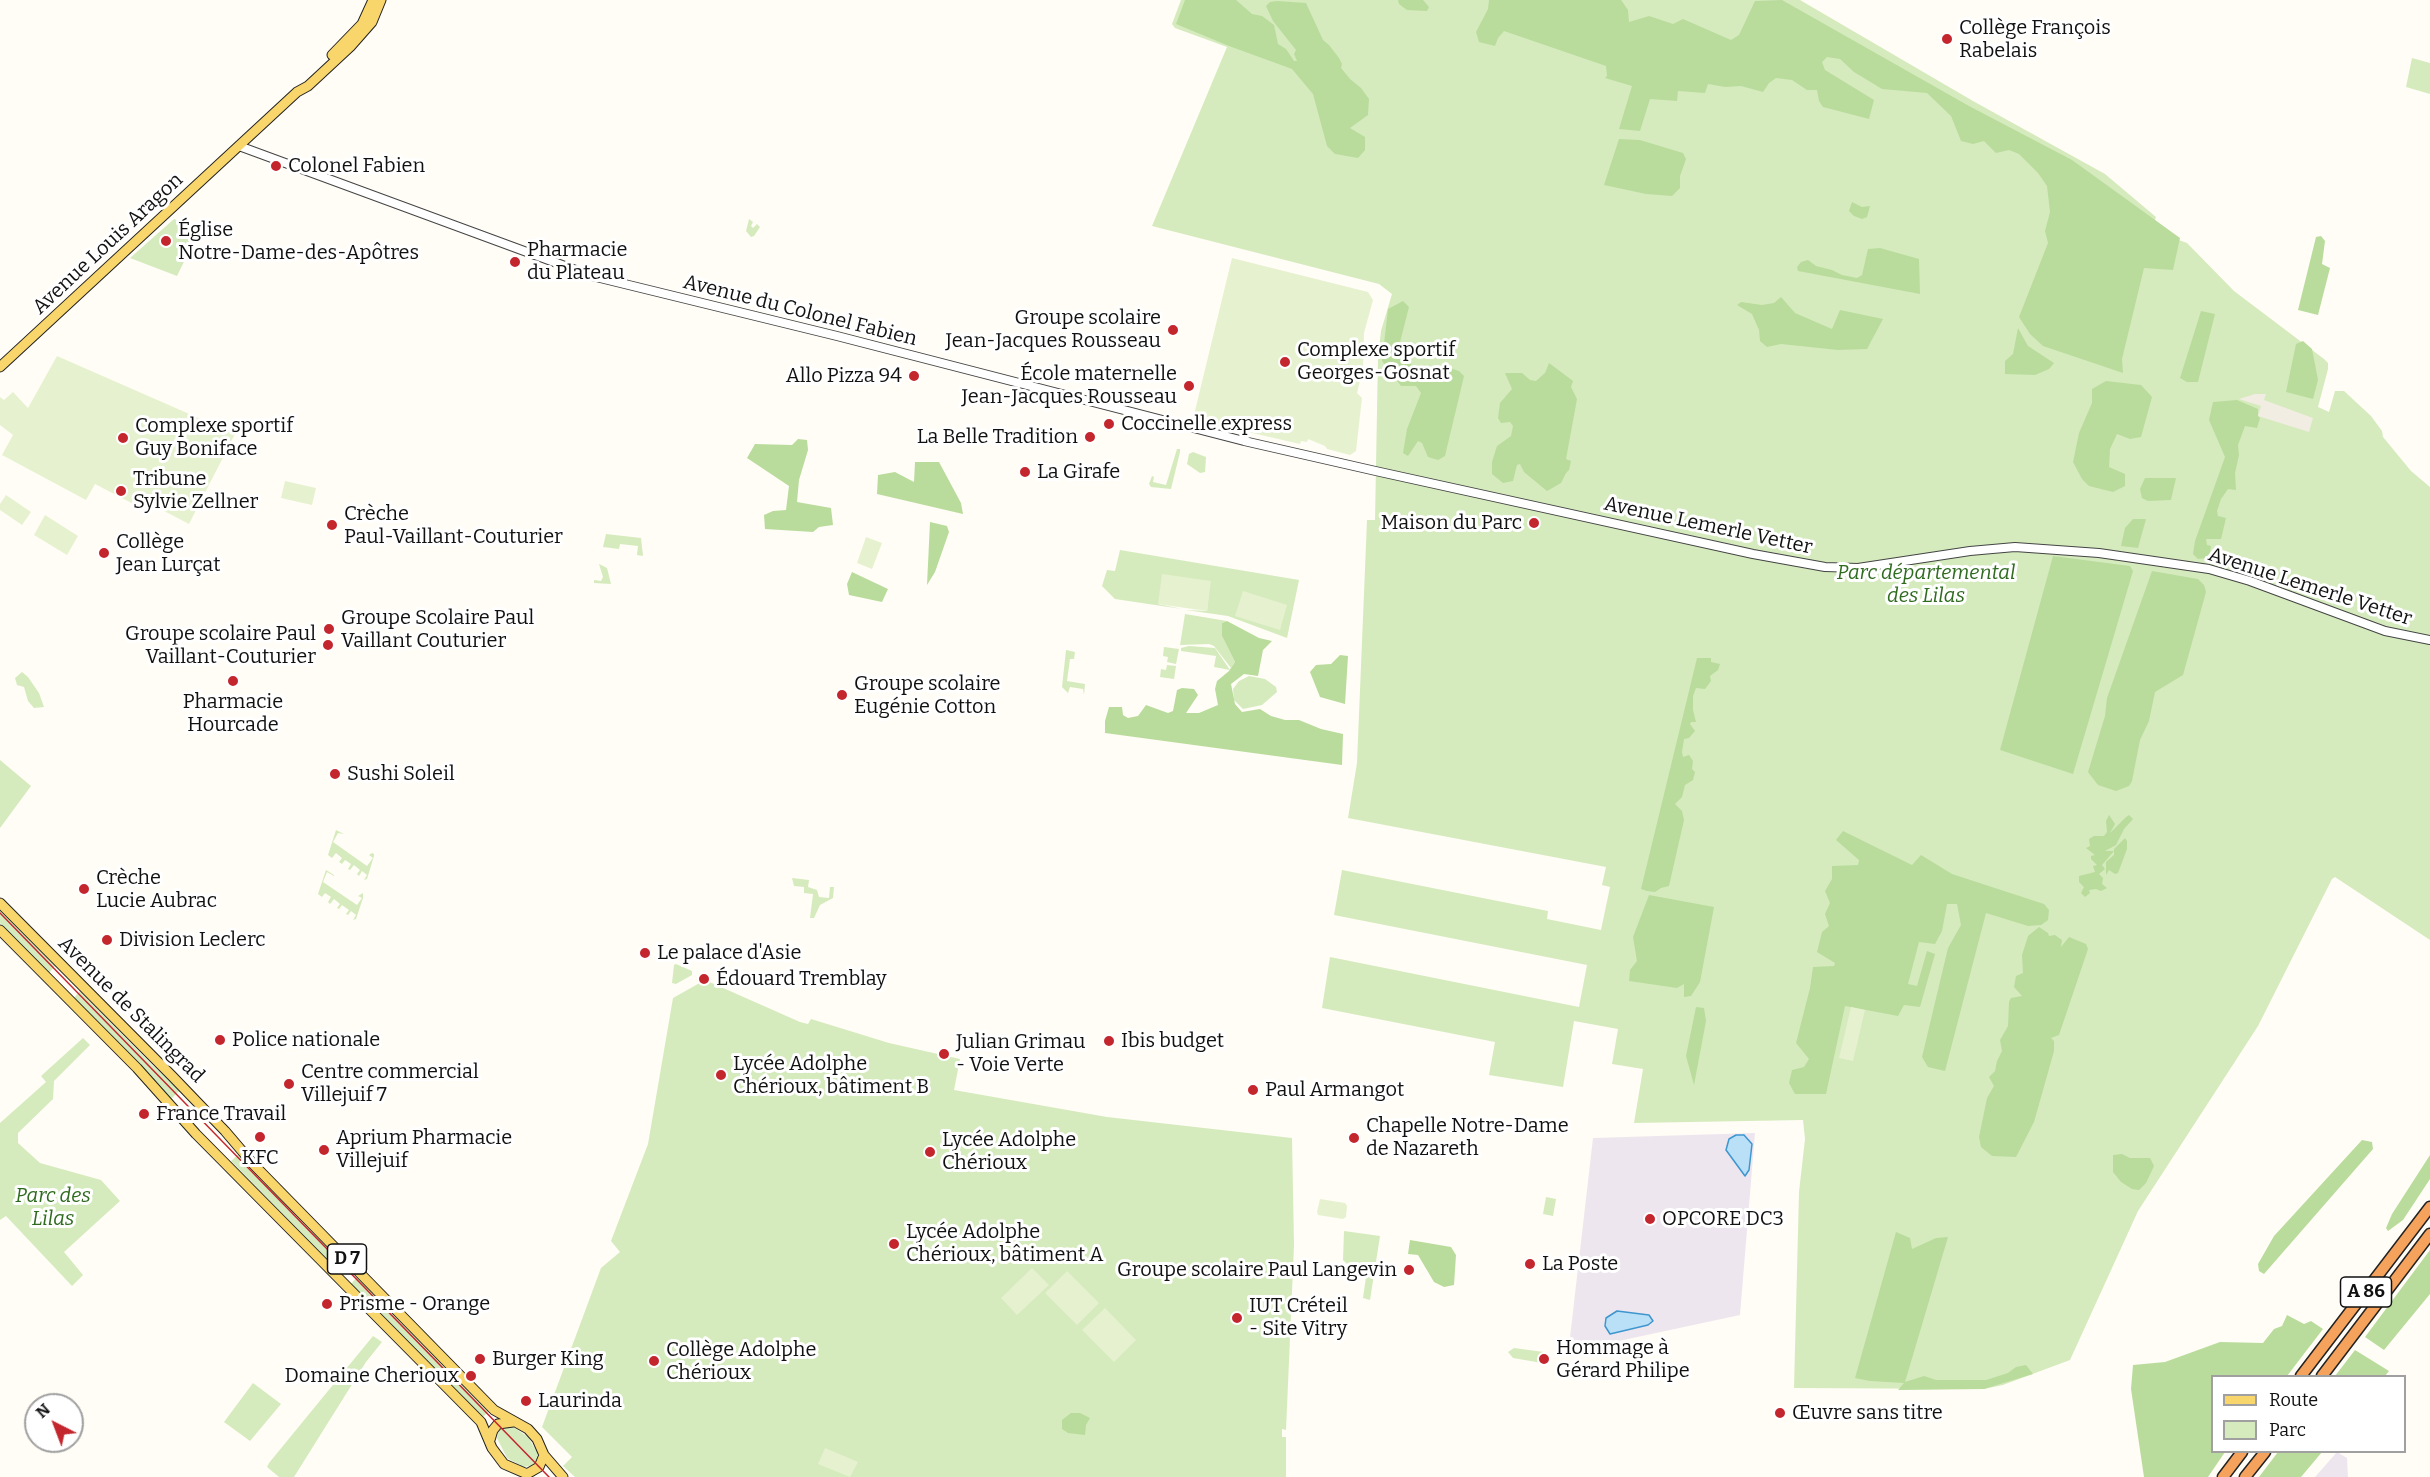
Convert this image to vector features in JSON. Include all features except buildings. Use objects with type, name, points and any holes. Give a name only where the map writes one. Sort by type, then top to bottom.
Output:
[{"type":"highway","name":"A 86","points":[[2303,1375],[2430,1207]]},
{"type":"highway","name":"A 86","points":[[2324,1375],[2430,1234]]},
{"type":"highway","points":[[2223,1477],[2241,1453]]},
{"type":"highway","points":[[2245,1477],[2264,1453]]},
{"type":"main road","points":[[297,92],[304,81],[362,24],[373,0]]},
{"type":"main road","points":[[297,92],[308,86],[364,33],[372,22],[381,0]]},
{"type":"main road","name":"Avenue Louis Aragon","points":[[0,367],[297,92]]},
{"type":"main road","name":"Avenue de Stalingrad","points":[[0,903],[172,1076],[254,1165],[494,1410],[516,1422]]},
{"type":"main road","name":"Avenue de Stalingrad","points":[[0,930],[137,1068],[196,1134],[481,1422],[490,1440]]},
{"type":"main road","points":[[490,1440],[498,1424],[516,1422]]},
{"type":"main road","name":"D 7","points":[[516,1422],[532,1433],[544,1455],[563,1477]]},
{"type":"main road","name":"D 7","points":[[490,1440],[497,1456],[504,1464],[528,1476],[539,1467],[544,1455]]},
{"type":"street","name":"Avenue du Colonel Fabien","points":[[239,146],[592,276],[837,336],[1244,441],[1366,469]]},
{"type":"street","name":"Avenue Lemerle Vetter","points":[[1366,469],[1753,554],[1825,567],[1858,568],[2015,546],[2099,553],[2209,569],[2250,581],[2385,632],[2430,640]]},
{"type":"shaded area","points":[[2255,394],[2266,394],[2264,400],[2313,418],[2309,432],[2258,416],[2261,406],[2239,399]]},
{"type":"shaded area","points":[[1755,1133],[1740,1315],[1586,1348],[1569,1346],[1593,1138]]},
{"type":"shaded area","points":[[2336,1453],[2347,1458],[2348,1477],[2315,1477]]},
{"type":"green space","name":"Parc départemental des Lilas","points":[[1181,0],[1800,0],[1973,101],[2105,174],[2156,217],[2155,220],[2176,239],[2187,243],[2234,291],[2328,363],[2318,407],[2329,412],[2335,391],[2344,391],[2371,416],[2382,431],[2383,437],[2411,471],[2430,487],[2430,940],[2335,877],[2332,879],[2258,1026],[2138,1211],[2070,1360],[2003,1385],[1984,1389],[1794,1388],[1799,1192],[1805,1139],[1803,1120],[1634,1123],[1643,1069],[1612,1064],[1618,1029],[1574,1021],[1563,1087],[1489,1075],[1495,1042],[1322,1008],[1330,957],[1579,1007],[1587,965],[1334,915],[1342,870],[1548,911],[1547,919],[1601,930],[1610,887],[1602,885],[1606,867],[1348,818],[1357,763],[1367,520],[1375,520],[1378,357],[1381,331],[1392,294],[1379,284],[1152,226],[1227,47],[1175,28],[1172,24]]},
{"type":"green space","points":[[1185,0],[1236,0],[1252,14],[1262,16],[1274,25],[1278,44],[1286,49],[1294,61],[1297,61],[1294,54],[1296,50],[1273,21],[1266,6],[1270,2],[1277,1],[1306,3],[1323,40],[1339,58],[1341,68],[1369,99],[1368,115],[1350,128],[1365,137],[1365,150],[1358,158],[1335,154],[1327,146],[1313,94],[1292,69],[1176,24]]},
{"type":"green space","points":[[1398,0],[1423,0],[1429,7],[1427,11],[1407,10],[1399,4]]},
{"type":"green space","points":[[1489,0],[1621,0],[1628,10],[1629,22],[1649,16],[1673,24],[1683,19],[1731,40],[1739,35],[1755,1],[1782,0],[1969,106],[2072,160],[2180,238],[2173,270],[2144,268],[2122,359],[2123,373],[2043,346],[2030,334],[2019,317],[2048,243],[2045,231],[2050,212],[2047,186],[2019,154],[2009,150],[1996,153],[1984,141],[1973,144],[1961,141],[1951,116],[1927,93],[1882,89],[1854,72],[1840,59],[1827,57],[1822,62],[1825,70],[1874,100],[1869,119],[1823,107],[1817,90],[1807,90],[1792,80],[1776,78],[1763,92],[1741,86],[1725,87],[1708,84],[1705,93],[1678,91],[1677,101],[1650,99],[1640,131],[1619,129],[1632,86],[1605,78],[1607,76],[1606,66],[1504,31],[1495,46],[1479,42],[1476,32],[1488,9]]},
{"type":"green space","points":[[2412,58],[2430,63],[2430,94],[2406,87]]},
{"type":"green space","points":[[1619,139],[1640,140],[1683,153],[1686,159],[1680,176],[1680,188],[1672,196],[1646,194],[1604,185]]},
{"type":"green space","points":[[1852,202],[1862,207],[1870,206],[1867,217],[1862,219],[1849,211]]},
{"type":"green space","points":[[174,219],[200,229],[177,276],[130,258]]},
{"type":"green space","points":[[749,219],[753,222],[751,226],[753,228],[757,224],[760,227],[751,237],[746,231]]},
{"type":"green space","points":[[2321,236],[2325,241],[2322,264],[2330,268],[2318,315],[2298,310],[2316,237]]},
{"type":"green space","points":[[1880,248],[1919,259],[1920,294],[1798,271],[1797,267],[1801,262],[1808,260],[1816,266],[1857,278],[1862,275],[1868,249]]},
{"type":"green space","name":"Complexe sportif Georges-Gosnat","points":[[1232,258],[1368,292],[1373,300],[1364,333],[1363,368],[1357,393],[1362,398],[1356,451],[1350,455],[1327,449],[1308,439],[1307,442],[1301,441],[1300,444],[1248,432],[1249,427],[1237,425],[1233,429],[1193,419]]},
{"type":"green space","points":[[1781,297],[1795,313],[1832,329],[1840,310],[1883,319],[1867,349],[1838,350],[1781,344],[1767,347],[1760,341],[1759,330],[1752,314],[1737,305],[1741,302],[1762,305],[1774,303]]},
{"type":"green space","points":[[1403,301],[1409,307],[1397,354],[1412,365],[1438,368],[1444,366],[1459,371],[1464,376],[1445,456],[1438,460],[1428,457],[1422,443],[1418,441],[1408,456],[1403,453],[1407,429],[1421,393],[1416,386],[1401,386],[1382,361],[1388,309]]},
{"type":"green space","points":[[2201,311],[2215,314],[2198,382],[2187,382],[2180,378]]},
{"type":"green space","points":[[2018,328],[2028,346],[2054,363],[2049,369],[2035,375],[2005,374],[2005,361],[2013,354]]},
{"type":"green space","points":[[2303,341],[2312,349],[2318,380],[2313,399],[2286,392],[2296,344]]},
{"type":"green space","name":"Complexe sportif Guy Boniface","points":[[57,356],[235,434],[189,524],[147,502],[143,509],[95,484],[86,500],[2,455],[13,435],[0,425],[0,397],[4,400],[13,392],[28,408]]},
{"type":"green space","points":[[1549,363],[1573,381],[1571,387],[1577,399],[1566,459],[1571,461],[1569,470],[1561,483],[1547,491],[1524,472],[1520,464],[1517,465],[1513,481],[1503,483],[1492,474],[1492,462],[1497,446],[1511,436],[1513,426],[1510,422],[1501,423],[1498,418],[1500,403],[1512,389],[1505,373],[1522,373],[1530,380],[1536,381],[1545,373]]},
{"type":"green space","points":[[2106,381],[2141,385],[2152,397],[2141,437],[2130,439],[2117,434],[2110,449],[2109,467],[2125,474],[2125,486],[2113,492],[2089,486],[2082,479],[2073,462],[2079,433],[2092,403],[2092,389]]},
{"type":"green space","points":[[2237,400],[2258,409],[2260,418],[2257,428],[2245,426],[2238,445],[2236,490],[2228,489],[2217,511],[2218,516],[2226,518],[2221,539],[2206,539],[2207,545],[2211,546],[2209,558],[2198,559],[2193,554],[2195,541],[2225,457],[2209,420],[2213,402]]},
{"type":"green space","points":[[798,439],[807,440],[808,450],[799,480],[797,502],[831,508],[833,525],[819,527],[813,532],[765,529],[764,515],[773,511],[786,510],[789,486],[747,458],[755,444],[792,445]]},
{"type":"green space","points":[[1177,449],[1180,449],[1180,452],[1171,489],[1151,487],[1149,484],[1152,476],[1154,477],[1153,482],[1166,485]]},
{"type":"green space","points":[[1193,452],[1206,457],[1205,472],[1200,473],[1187,464],[1189,454]]},
{"type":"green space","points":[[915,462],[939,462],[961,503],[963,514],[877,494],[878,475],[895,472],[914,482]]},
{"type":"green space","points":[[2145,478],[2176,478],[2171,500],[2148,501],[2142,498],[2140,489]]},
{"type":"green space","points":[[285,481],[316,488],[312,505],[281,498]]},
{"type":"green space","points":[[6,495],[31,512],[22,525],[0,510],[0,504]]},
{"type":"green space","points":[[45,515],[78,536],[67,555],[34,535]]},
{"type":"green space","points":[[2133,519],[2146,519],[2138,548],[2121,546],[2125,528]]},
{"type":"green space","points":[[930,522],[947,526],[949,532],[935,572],[927,585]]},
{"type":"green space","points":[[606,534],[641,538],[643,556],[637,555],[638,546],[620,544],[619,549],[603,547]]},
{"type":"green space","points":[[866,537],[882,543],[872,569],[857,563]]},
{"type":"green space","points":[[1120,550],[1299,580],[1287,638],[1228,616],[1186,610],[1207,611],[1210,581],[1158,604],[1182,609],[1115,599],[1102,586],[1107,570],[1115,571]]},
{"type":"green space","points":[[2053,556],[2130,566],[2133,571],[2073,774],[2000,750]]},
{"type":"green space","points":[[599,564],[607,568],[611,584],[594,583],[594,580],[601,581],[603,577]]},
{"type":"green space","points":[[2152,571],[2198,579],[2204,585],[2206,592],[2183,675],[2155,692],[2149,721],[2140,740],[2132,781],[2129,786],[2116,791],[2098,785],[2088,772],[2105,716],[2107,698]]},
{"type":"green space","points":[[852,572],[888,589],[882,602],[849,595],[847,584]]},
{"type":"green space","points":[[1162,574],[1211,581],[1207,611],[1158,604]]},
{"type":"green space","points":[[1243,591],[1287,605],[1280,630],[1235,616]]},
{"type":"green space","points":[[1185,614],[1227,621],[1222,623],[1222,636],[1235,662],[1231,668],[1214,646],[1209,644],[1180,645]]},
{"type":"green space","points":[[1227,621],[1259,638],[1272,641],[1263,650],[1258,676],[1244,674],[1231,684],[1235,704],[1242,712],[1260,709],[1271,716],[1285,720],[1299,720],[1321,729],[1343,734],[1342,765],[1105,733],[1105,721],[1109,707],[1122,707],[1123,715],[1128,718],[1138,716],[1146,705],[1168,713],[1173,711],[1177,690],[1182,688],[1194,689],[1198,695],[1186,713],[1199,713],[1218,705],[1215,689],[1217,681],[1229,671],[1235,662],[1222,636],[1222,623]]},
{"type":"green space","points":[[1189,646],[1215,648],[1230,670],[1214,667],[1216,656],[1181,651],[1181,648]]},
{"type":"green space","points":[[1164,647],[1179,649],[1176,664],[1167,662],[1168,657],[1163,656]]},
{"type":"green space","points":[[1066,650],[1075,652],[1074,659],[1070,659],[1067,681],[1085,684],[1084,695],[1083,689],[1070,687],[1068,693],[1062,687]]},
{"type":"green space","points":[[1340,655],[1348,656],[1345,704],[1320,697],[1310,672],[1316,665],[1331,664]]},
{"type":"green space","points":[[1697,658],[1711,658],[1711,662],[1720,664],[1718,670],[1710,676],[1711,681],[1705,689],[1696,688],[1693,696],[1696,722],[1690,724],[1695,731],[1689,738],[1684,739],[1682,752],[1683,757],[1689,755],[1693,761],[1692,769],[1695,772],[1693,780],[1685,785],[1682,797],[1675,804],[1682,811],[1684,820],[1669,886],[1655,892],[1647,891],[1641,889]]},
{"type":"green space","points":[[1167,665],[1176,666],[1174,679],[1160,677],[1161,669],[1166,670]]},
{"type":"green space","points":[[22,672],[39,693],[44,707],[34,708],[28,701],[24,687],[17,685],[15,678]]},
{"type":"green space","points":[[1249,676],[1265,679],[1276,687],[1277,692],[1262,705],[1243,709],[1234,700],[1233,689],[1239,681]]},
{"type":"green space","points":[[0,760],[31,786],[0,828]]},
{"type":"green space","points":[[2109,815],[2115,824],[2110,833],[2129,815],[2133,819],[2124,829],[2116,845],[2105,851],[2114,851],[2102,865],[2105,869],[2099,874],[2103,878],[2102,884],[2107,888],[2101,891],[2089,890],[2090,893],[2085,897],[2081,893],[2084,887],[2079,882],[2079,876],[2095,872],[2093,866],[2097,865],[2091,859],[2091,856],[2095,855],[2086,848],[2090,846],[2089,839],[2094,836],[2104,836],[2107,832],[2106,821]]},
{"type":"green space","points":[[336,830],[344,834],[338,833],[333,842],[367,866],[373,858],[369,855],[374,854],[374,856],[367,879],[364,880],[367,875],[362,871],[359,876],[357,874],[360,870],[354,865],[350,870],[348,869],[351,864],[345,860],[342,864],[339,862],[342,858],[336,853],[332,858],[328,855]]},
{"type":"green space","points":[[1843,831],[1912,865],[1921,855],[1952,874],[2044,904],[2049,910],[2048,920],[2041,925],[2028,926],[1986,913],[1945,1071],[1928,1067],[1922,1057],[1948,948],[1961,925],[1957,904],[1947,904],[1942,931],[1935,944],[1919,942],[1908,984],[1917,986],[1927,951],[1935,954],[1920,1007],[1904,1005],[1898,1016],[1845,1006],[1826,1094],[1795,1094],[1789,1083],[1792,1070],[1804,1067],[1809,1059],[1796,1043],[1813,967],[1834,966],[1835,963],[1817,952],[1822,932],[1829,926],[1825,914],[1830,903],[1825,891],[1832,879],[1832,866],[1858,865],[1859,860],[1836,840]]},
{"type":"green space","points":[[2125,838],[2127,849],[2118,873],[2115,874],[2109,870],[2106,875],[2106,862],[2114,855],[2114,849]]},
{"type":"green space","points":[[326,870],[334,876],[327,872],[323,882],[357,905],[362,898],[358,896],[363,893],[363,898],[356,919],[353,920],[356,915],[351,911],[348,915],[346,914],[349,910],[342,905],[339,909],[337,908],[340,904],[334,899],[330,904],[328,902],[331,897],[325,893],[322,897],[318,894]]},
{"type":"green space","points":[[792,878],[809,880],[808,887],[817,890],[819,897],[829,898],[830,887],[834,887],[833,898],[820,905],[814,918],[810,918],[813,894],[804,893],[804,887],[794,886]]},
{"type":"green space","points":[[1649,895],[1714,907],[1700,982],[1691,996],[1684,997],[1684,984],[1677,988],[1629,981],[1630,970],[1637,961],[1633,937]]},
{"type":"green space","points":[[0,909],[55,966],[49,973],[0,923]]},
{"type":"green space","points":[[2039,927],[2049,936],[2055,935],[2062,940],[2061,947],[2069,937],[2086,944],[2088,949],[2059,1035],[2051,1038],[2054,1041],[2054,1051],[2034,1122],[2016,1157],[1992,1156],[1981,1147],[1979,1137],[1987,1098],[1994,1086],[1989,1077],[1995,1071],[2002,1051],[2000,1040],[2008,1026],[2009,1002],[2011,998],[2022,996],[2014,987],[2016,976],[2023,973],[2022,955],[2028,936]]},
{"type":"green space","points":[[676,964],[692,971],[692,975],[676,984],[672,983]]},
{"type":"green space","points":[[705,980],[800,1022],[808,1024],[811,1019],[889,1043],[960,1059],[954,1090],[1107,1117],[1292,1138],[1294,1245],[1286,1430],[1282,1429],[1282,1437],[1286,1437],[1286,1477],[575,1477],[563,1466],[572,1457],[542,1427],[601,1268],[620,1252],[611,1241],[648,1144],[673,998]]},
{"type":"green space","points":[[80,991],[152,1065],[180,1090],[169,1101],[73,999]]},
{"type":"green space","points":[[1696,1007],[1704,1008],[1706,1021],[1694,1085],[1686,1056]]},
{"type":"green space","points":[[1851,1007],[1865,1010],[1853,1061],[1839,1058]]},
{"type":"green space","name":"Parc des Lilas","points":[[83,1038],[90,1045],[54,1081],[53,1099],[18,1133],[18,1143],[40,1163],[101,1180],[120,1201],[64,1252],[83,1275],[72,1286],[6,1216],[0,1220],[0,1123],[46,1082],[41,1076]]},
{"type":"green space","points":[[2362,1140],[2372,1142],[2373,1149],[2264,1274],[2259,1271],[2258,1264],[2274,1236]]},
{"type":"green space","points":[[240,1153],[338,1256],[331,1263],[231,1161]]},
{"type":"green space","points":[[2122,1154],[2130,1158],[2150,1158],[2154,1166],[2146,1183],[2139,1190],[2132,1189],[2121,1182],[2113,1172],[2113,1155]]},
{"type":"green space","points":[[2430,1155],[2430,1179],[2403,1220],[2388,1231],[2386,1228],[2392,1214]]},
{"type":"green space","points":[[1546,1197],[1556,1199],[1553,1216],[1543,1214]]},
{"type":"green space","points":[[1320,1199],[1345,1203],[1346,1217],[1343,1219],[1318,1215]]},
{"type":"green space","points":[[1344,1231],[1380,1236],[1370,1300],[1363,1298],[1367,1270],[1350,1267],[1343,1260]]},
{"type":"green space","points":[[1896,1232],[1910,1238],[1912,1249],[1936,1238],[1948,1237],[1905,1382],[1924,1376],[1936,1380],[1986,1380],[2026,1365],[2033,1374],[1984,1389],[1898,1390],[1904,1383],[1855,1378]]},
{"type":"green space","points":[[1410,1240],[1451,1247],[1456,1255],[1454,1285],[1444,1287],[1434,1282],[1418,1255],[1408,1254]]},
{"type":"green space","points":[[2430,1250],[2430,1294],[2384,1350],[2365,1337]]},
{"type":"green space","points":[[1032,1268],[1049,1285],[1017,1315],[1001,1298]]},
{"type":"green space","points":[[1067,1271],[1099,1303],[1077,1325],[1045,1293]]},
{"type":"green space","points":[[358,1276],[489,1411],[482,1418],[376,1308],[350,1285]]},
{"type":"green space","points":[[1105,1308],[1136,1340],[1114,1362],[1082,1330]]},
{"type":"green space","points":[[2287,1315],[2304,1324],[2311,1321],[2323,1329],[2288,1375],[2211,1375],[2211,1453],[2224,1453],[2208,1477],[2144,1477],[2131,1389],[2133,1365],[2165,1362],[2220,1342],[2263,1343],[2274,1329],[2282,1326]]},
{"type":"green space","points":[[373,1336],[382,1342],[366,1362],[294,1477],[279,1477],[267,1467],[269,1463]]},
{"type":"green space","points":[[1514,1348],[1544,1352],[1547,1354],[1547,1360],[1542,1363],[1513,1358],[1508,1352]]},
{"type":"green space","points":[[2355,1350],[2389,1371],[2386,1375],[2336,1375]]},
{"type":"green space","points":[[253,1383],[281,1404],[250,1441],[224,1422]]},
{"type":"green space","points":[[1071,1413],[1080,1413],[1090,1418],[1086,1425],[1085,1435],[1068,1433],[1062,1429],[1062,1420]]},
{"type":"green space","points":[[506,1426],[513,1427],[528,1437],[537,1452],[538,1460],[535,1465],[523,1467],[507,1458],[497,1438],[499,1430]]},
{"type":"green space","points":[[825,1448],[858,1462],[850,1477],[818,1464]]},
{"type":"green space","points":[[2277,1453],[2321,1453],[2301,1477],[2259,1477]]},
{"type":"water","points":[[1736,1135],[1744,1135],[1752,1144],[1749,1170],[1745,1176],[1726,1150],[1729,1139]]},
{"type":"water","points":[[1617,1311],[1649,1315],[1653,1321],[1648,1325],[1610,1334],[1605,1326],[1606,1318]]},
{"type":"tram line","points":[[0,913],[549,1477]]},
{"type":"place","name":"Collège François Rabelais","points":[[1947,39]]},
{"type":"place","name":"Colonel Fabien","points":[[276,166]]},
{"type":"place","name":"Église Notre-Dame-des-Apôtres","points":[[166,241]]},
{"type":"place","name":"Pharmacie du Plateau","points":[[515,262]]},
{"type":"place","name":"Groupe scolaire Jean-Jacques Rousseau","points":[[1173,330]]},
{"type":"place","name":"Complexe sportif Georges-Gosnat","points":[[1285,362]]},
{"type":"place","name":"Allo Pizza 94","points":[[914,376]]},
{"type":"place","name":"École maternelle Jean-Jacques Rousseau","points":[[1189,386]]},
{"type":"place","name":"Coccinelle express","points":[[1109,424]]},
{"type":"place","name":"La Belle Tradition","points":[[1090,437]]},
{"type":"place","name":"Complexe sportif Guy Boniface","points":[[123,438]]},
{"type":"place","name":"La Girafe","points":[[1025,472]]},
{"type":"place","name":"Tribune Sylvie Zellner","points":[[121,491]]},
{"type":"place","name":"Maison du Parc","points":[[1534,523]]},
{"type":"place","name":"Crèche Paul-Vaillant-Couturier","points":[[332,525]]},
{"type":"place","name":"Collège Jean Lurçat","points":[[104,553]]},
{"type":"place","name":"Groupe Scolaire Paul Vaillant Couturier","points":[[329,629]]},
{"type":"place","name":"Groupe scolaire Paul Vaillant-Couturier","points":[[328,645]]},
{"type":"place","name":"Pharmacie Hourcade","points":[[233,681]]},
{"type":"place","name":"Groupe scolaire Eugénie Cotton","points":[[842,695]]},
{"type":"place","name":"Sushi Soleil","points":[[335,774]]},
{"type":"place","name":"Crèche Lucie Aubrac","points":[[84,889]]},
{"type":"place","name":"Division Leclerc","points":[[107,940]]},
{"type":"place","name":"Le palace d'Asie","points":[[645,953]]},
{"type":"place","name":"Édouard Tremblay","points":[[704,979]]},
{"type":"place","name":"Police nationale","points":[[220,1040]]},
{"type":"place","name":"Ibis budget","points":[[1109,1041]]},
{"type":"place","name":"Julian Grimau - Voie Verte","points":[[944,1054]]},
{"type":"place","name":"Lycée Adolphe Chérioux, bâtiment B","points":[[721,1075]]},
{"type":"place","name":"Centre commercial Villejuif 7","points":[[289,1084]]},
{"type":"place","name":"Paul Armangot","points":[[1253,1090]]},
{"type":"place","name":"France Travail","points":[[144,1114]]},
{"type":"place","name":"KFC","points":[[260,1137]]},
{"type":"place","name":"Chapelle Notre-Dame de Nazareth","points":[[1354,1138]]},
{"type":"place","name":"Aprium Pharmacie Villejuif","points":[[324,1150]]},
{"type":"place","name":"Lycée Adolphe Chérioux","points":[[930,1152]]},
{"type":"place","name":"OPCORE DC3","points":[[1650,1219]]},
{"type":"place","name":"Lycée Adolphe Chérioux, bâtiment A","points":[[894,1244]]},
{"type":"place","name":"La Poste","points":[[1530,1264]]},
{"type":"place","name":"Groupe scolaire Paul Langevin","points":[[1409,1270]]},
{"type":"place","name":"Prisme - Orange","points":[[327,1304]]},
{"type":"place","name":"IUT Créteil - Site Vitry","points":[[1237,1318]]},
{"type":"place","name":"Burger King","points":[[480,1359]]},
{"type":"place","name":"Hommage à Gérard Philipe","points":[[1544,1359]]},
{"type":"place","name":"Collège Adolphe Chérioux","points":[[654,1361]]},
{"type":"place","name":"Domaine Cherioux","points":[[471,1376]]},
{"type":"place","name":"Laurinda","points":[[526,1401]]},
{"type":"place","name":"Œuvre sans titre","points":[[1780,1413]]}]
